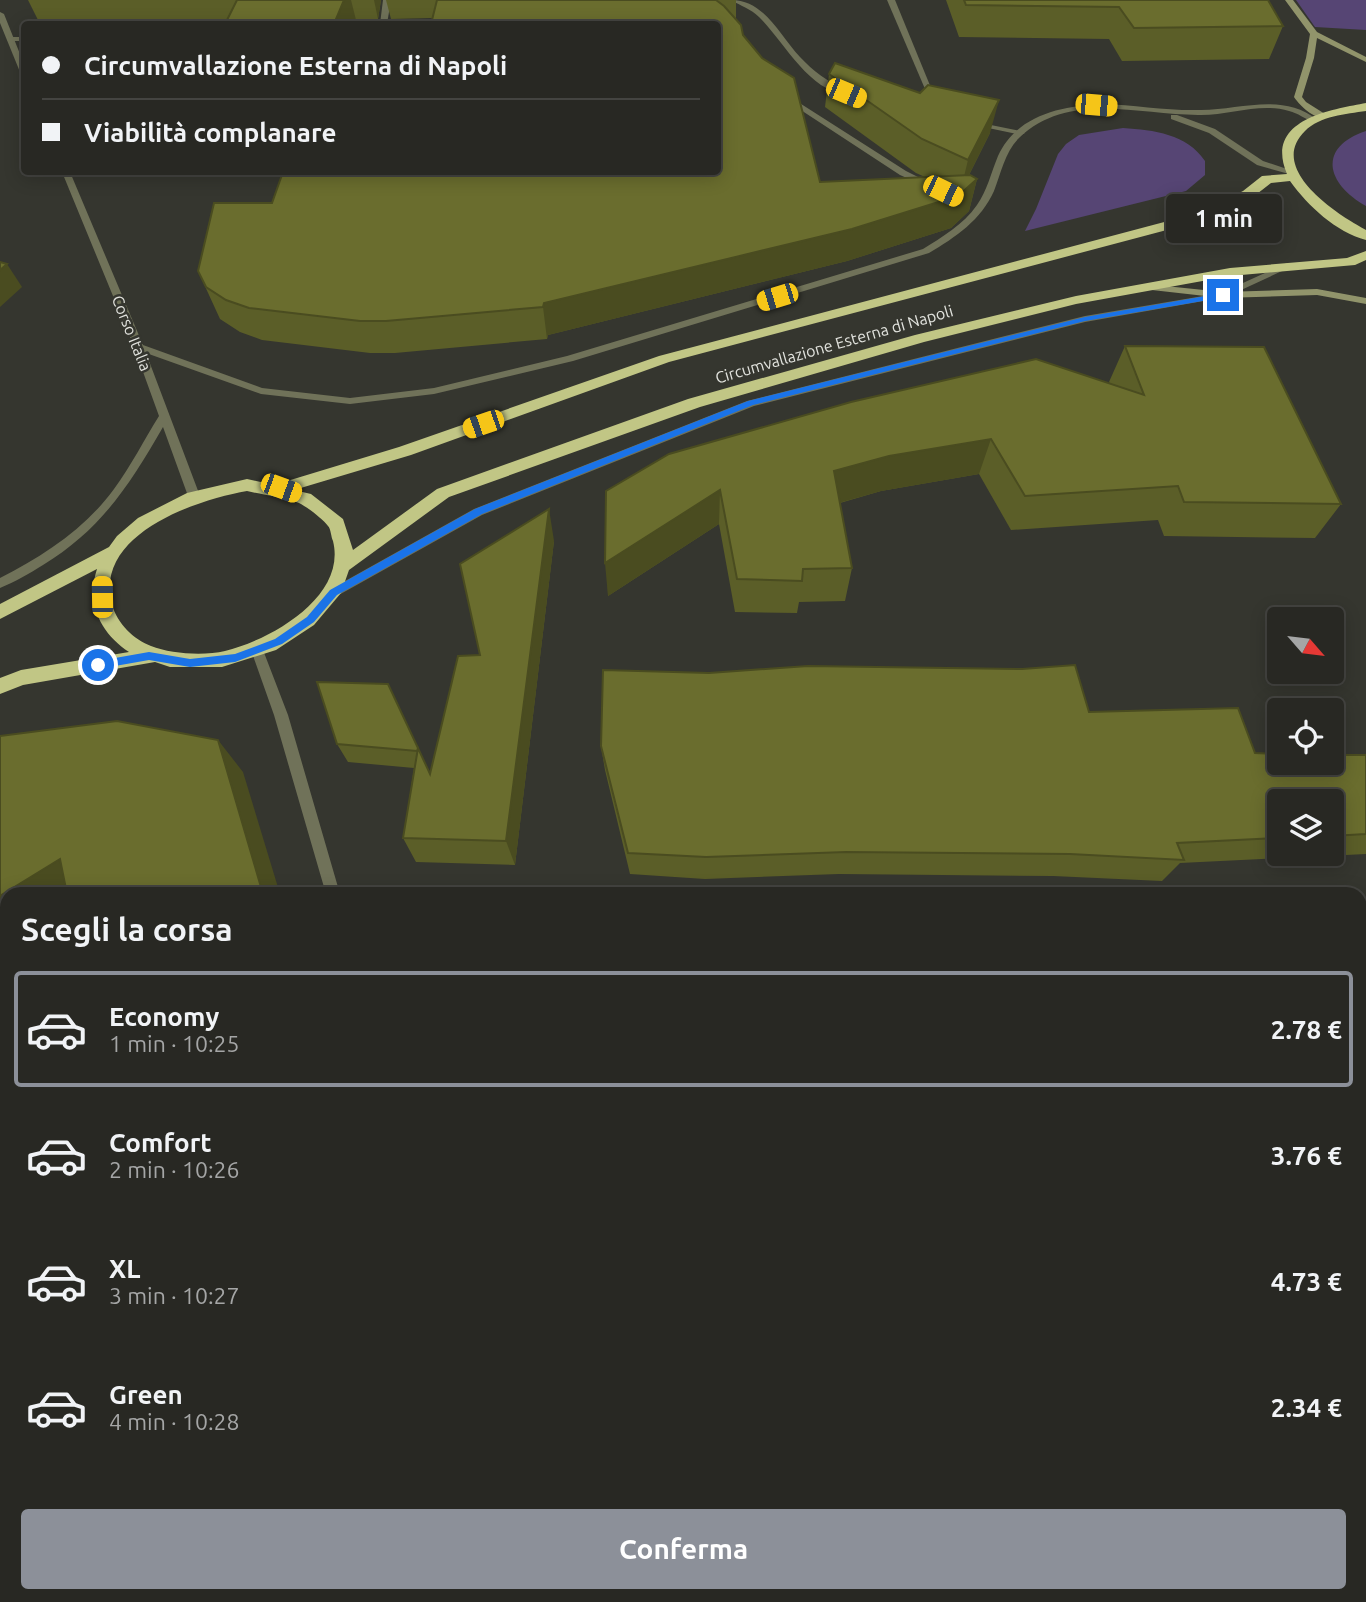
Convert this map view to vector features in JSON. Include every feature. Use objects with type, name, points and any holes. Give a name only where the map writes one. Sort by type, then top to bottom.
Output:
[{"type":"highway","points":[[1366,107],[1318,118],[1299,130],[1289,142],[1287,156],[1291,174],[1305,195],[1320,209],[1366,236]]},
{"type":"highway","name":"Circumvallazione Esterna di Napoli","points":[[281,488],[405,451],[664,359],[1207,215],[1248,194],[1267,179],[1291,174]]},
{"type":"highway","name":"Circumvallazione Esterna di Napoli","points":[[345,565],[443,493],[694,403],[933,335],[1076,300],[1230,272],[1350,262],[1366,256]]},
{"type":"highway","name":"Circumvallazione Esterna di Napoli","points":[[0,686],[21,678],[149,656],[190,663],[235,658],[279,642],[311,619],[333,593],[345,565],[343,538],[332,516],[310,498],[281,488],[247,485],[211,490],[176,502],[141,524],[116,551],[102,582],[102,612],[119,638],[149,656]]},
{"type":"highway","name":"Circumvallazione Esterna di Napoli","points":[[0,612],[116,551]]},
{"type":"main road","points":[[1289,0],[1314,34],[1366,60]]},
{"type":"main road","points":[[1314,34],[1298,97],[1318,118]]},
{"type":"main road","points":[[1146,287],[1223,295],[1317,292],[1366,300]]},
{"type":"street","points":[[384,21],[387,0]]},
{"type":"street","points":[[735,0],[758,9],[796,57],[828,85],[851,95]]},
{"type":"street","points":[[891,0],[941,117]]},
{"type":"street","points":[[0,14],[21,65]]},
{"type":"street","points":[[10,39],[21,39]]},
{"type":"street","points":[[774,89],[903,173],[939,190]]},
{"type":"street","points":[[139,347],[261,391],[350,401],[434,391],[569,359],[926,251],[951,237],[974,207],[988,194],[999,164],[1015,137],[1057,111],[1096,105],[1200,113],[1290,108],[1318,118]]},
{"type":"street","points":[[1153,110],[1212,131],[1260,163],[1291,174]]},
{"type":"street","points":[[966,121],[1021,132]]},
{"type":"street","name":"Corso Italia","points":[[67,175],[139,347],[194,496]]},
{"type":"street","points":[[333,593],[478,512],[751,403],[1085,319],[1223,295],[1290,265]]},
{"type":"street","points":[[0,583],[50,557],[88,525],[110,502],[164,416]]},
{"type":"street","points":[[257,650],[281,715],[331,887]]},
{"type":"shaded area","points":[[1296,0],[1366,0],[1366,30],[1315,27]]},
{"type":"shaded area","points":[[1123,128],[1158,132],[1179,139],[1198,152],[1205,161],[1205,175],[1186,191],[1025,231],[1058,154],[1066,144],[1079,135]]},
{"type":"shaded area","points":[[1366,131],[1366,206],[1342,187],[1333,166],[1334,156],[1340,146]]},
{"type":"building","points":[[237,0],[344,0],[335,21],[226,21]]},
{"type":"building","points":[[437,0],[716,0],[741,25],[743,35],[762,58],[794,78],[820,182],[970,175],[977,179],[958,196],[852,229],[544,303],[543,307],[360,321],[249,308],[226,300],[206,287],[198,271],[214,203],[272,203],[282,175],[721,175],[721,21],[432,21]]},
{"type":"building","points":[[964,0],[1268,0],[1283,26],[1134,28],[1119,7],[966,5]]},
{"type":"building","points":[[835,63],[920,93],[928,85],[999,100],[968,160],[922,139],[829,74]]},
{"type":"building","points":[[1125,346],[1264,347],[1341,504],[1184,502],[1178,486],[1025,496],[991,439],[889,456],[834,471],[852,568],[803,569],[802,581],[737,579],[720,490],[605,563],[606,491],[669,454],[851,402],[1036,359],[1144,395]]},
{"type":"building","points":[[549,509],[506,841],[403,838],[418,748],[430,774],[458,656],[480,655],[460,564]]},
{"type":"building","points":[[1075,665],[1089,712],[1238,708],[1255,753],[1267,754],[1267,775],[1344,775],[1344,755],[1366,755],[1366,834],[1344,835],[1344,789],[1267,789],[1267,839],[1177,843],[1184,860],[1070,854],[846,852],[706,857],[628,853],[601,746],[603,670],[709,673],[808,666],[1022,669]]},
{"type":"building","points":[[317,682],[388,684],[418,748],[417,751],[337,744]]},
{"type":"building","points":[[117,721],[218,740],[261,887],[66,887],[60,859],[15,887],[0,887],[0,736]]},
{"type":"route","points":[[98,665],[149,656],[190,663],[235,658],[279,642],[311,619],[333,593],[478,512],[751,403],[1085,319],[1223,295]]}]
